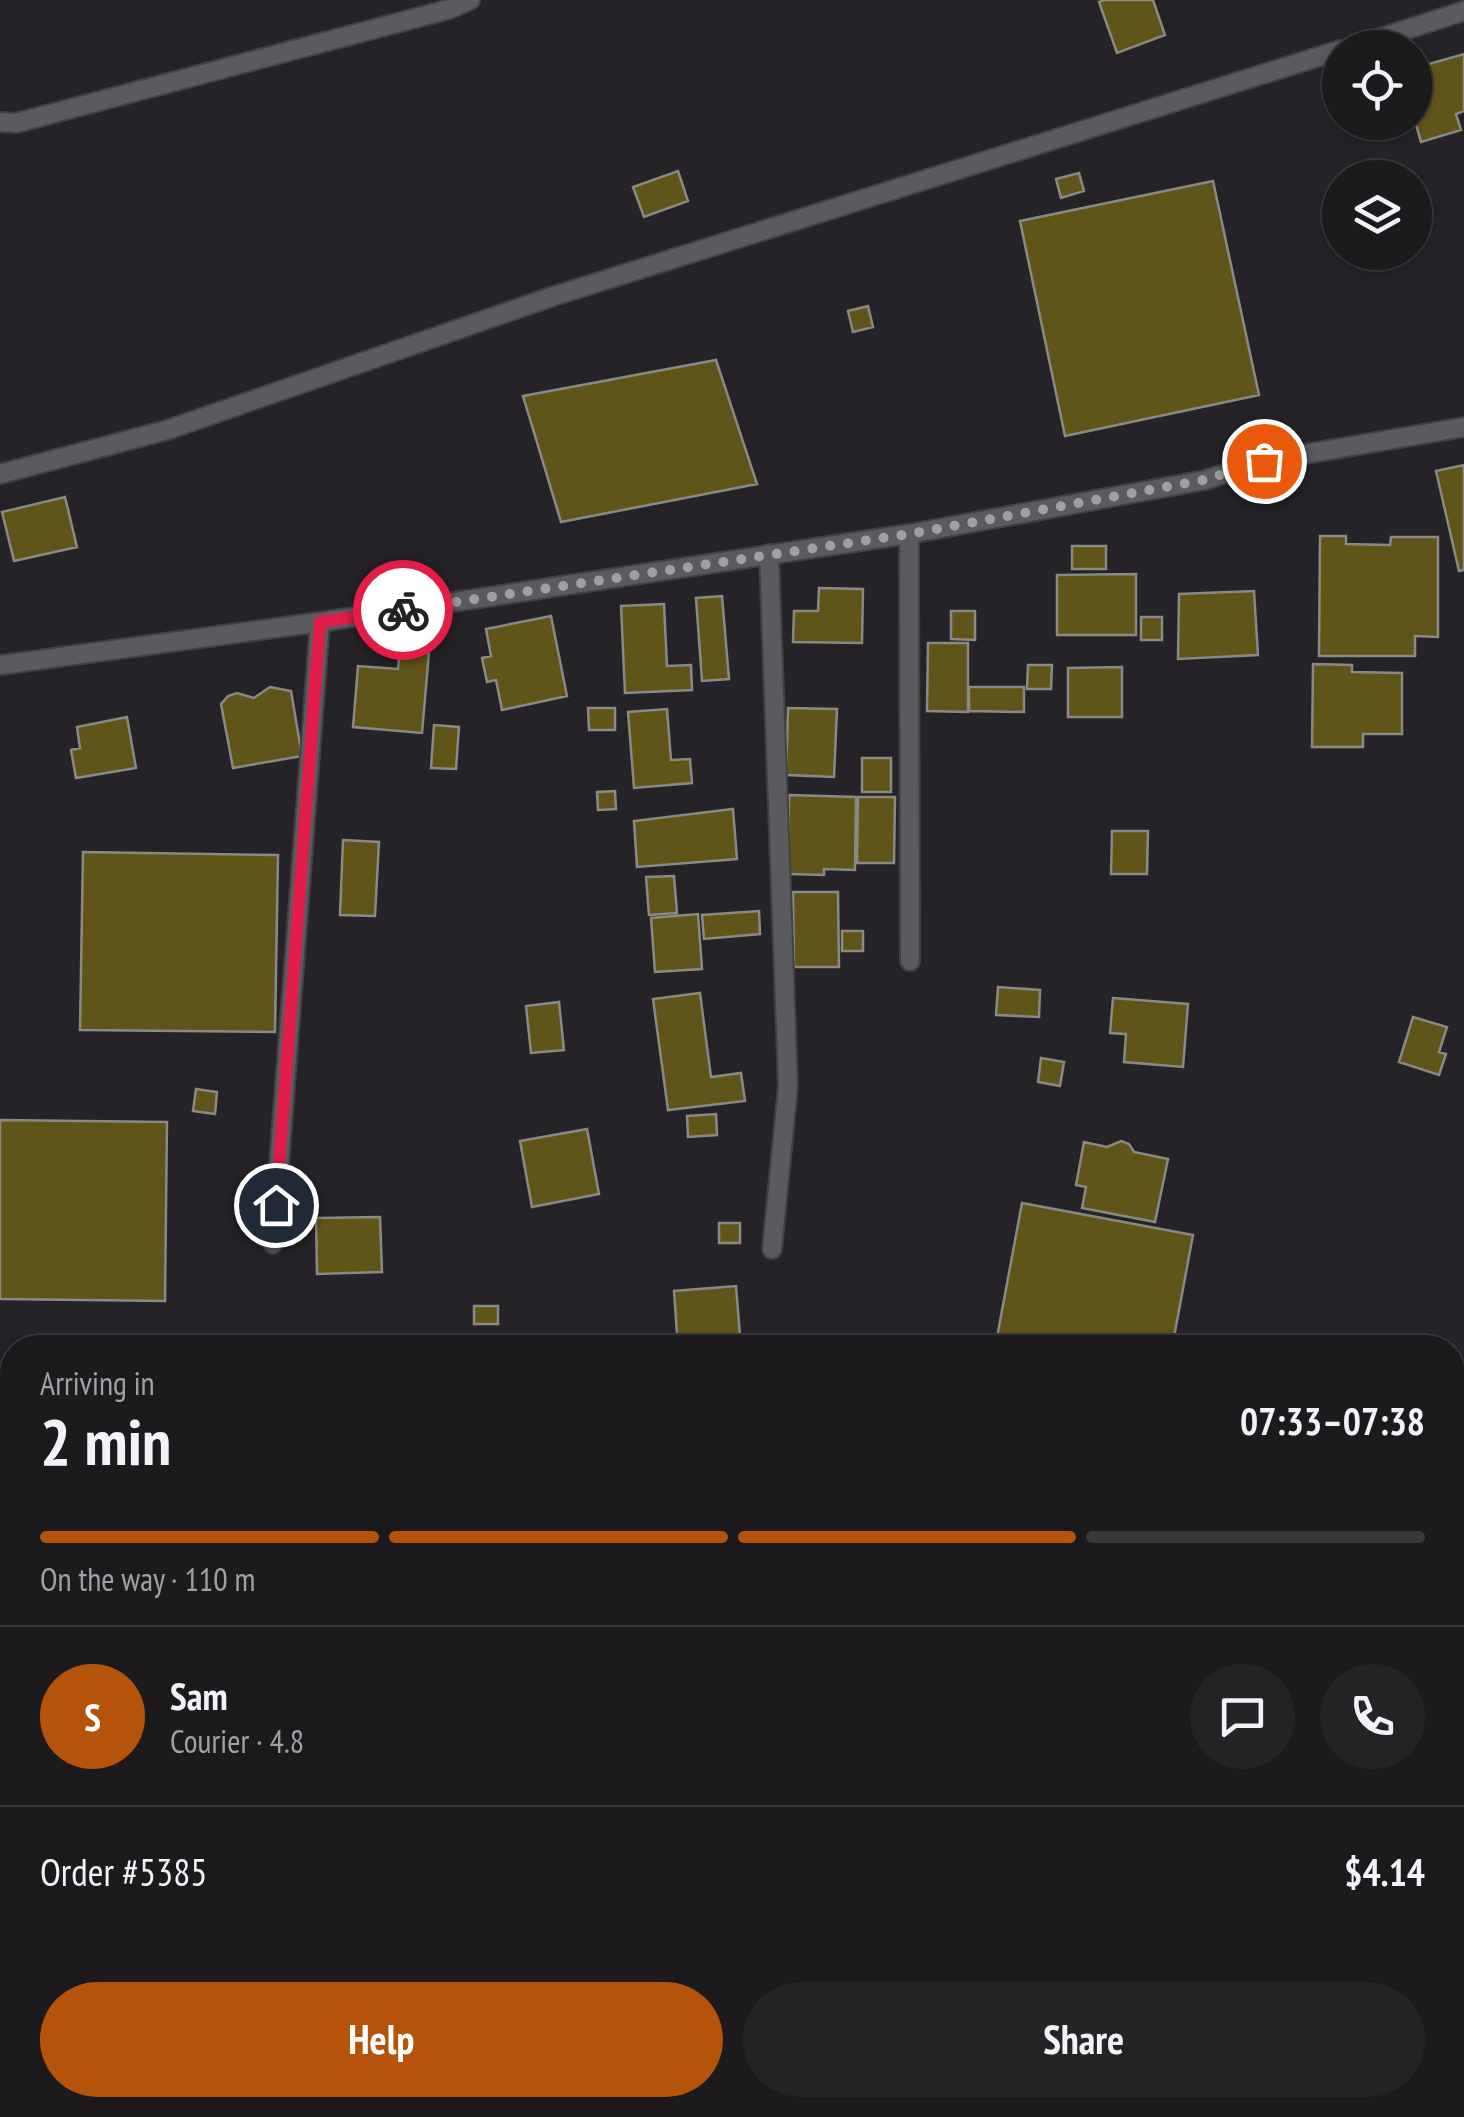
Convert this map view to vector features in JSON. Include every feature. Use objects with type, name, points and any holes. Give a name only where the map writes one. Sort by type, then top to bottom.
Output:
[{"type":"lane","points":[[0,122],[16,123],[450,9],[470,0]]},
{"type":"lane","points":[[1405,30],[1464,11]]},
{"type":"lane","points":[[0,474],[167,430],[554,296],[1322,56]]},
{"type":"lane","points":[[0,665],[320,622],[909,534],[1204,480],[1264,461],[1464,427]]},
{"type":"lane","points":[[909,534],[910,961]]},
{"type":"lane","points":[[769,554],[788,1086],[772,1249]]},
{"type":"lane","points":[[273,1244],[320,622]]},
{"type":"building","points":[[1153,0],[1165,35],[1117,53],[1099,2]]},
{"type":"building","points":[[1464,54],[1464,111],[1456,114],[1461,130],[1432,139],[1432,63]]},
{"type":"building","points":[[678,171],[688,201],[644,217],[633,187]]},
{"type":"building","points":[[1079,173],[1084,191],[1061,198],[1056,179]]},
{"type":"building","points":[[1213,181],[1259,395],[1065,436],[1020,221]]},
{"type":"building","points":[[868,306],[873,327],[853,332],[848,311]]},
{"type":"building","points":[[716,360],[757,484],[561,522],[523,396]]},
{"type":"building","points":[[1464,465],[1464,570],[1459,571],[1436,471]]},
{"type":"building","points":[[65,497],[77,547],[14,561],[2,512]]},
{"type":"building","points":[[1320,536],[1346,536],[1346,544],[1390,545],[1391,537],[1438,537],[1438,637],[1415,636],[1415,656],[1319,656]]},
{"type":"building","points":[[1072,546],[1106,546],[1106,569],[1072,569]]},
{"type":"building","points":[[1136,574],[1136,635],[1057,635],[1057,575]]},
{"type":"building","points":[[819,588],[863,589],[862,643],[793,642],[794,611],[818,611]]},
{"type":"building","points":[[1254,591],[1258,655],[1178,659],[1179,594]]},
{"type":"building","points":[[722,596],[729,679],[702,681],[696,598]]},
{"type":"building","points":[[664,604],[667,666],[691,665],[692,690],[625,693],[621,606]]},
{"type":"building","points":[[951,611],[975,611],[975,640],[951,639]]},
{"type":"building","points":[[551,616],[567,696],[502,710],[496,680],[487,682],[482,658],[491,656],[486,629]]},
{"type":"building","points":[[1141,617],[1162,617],[1162,640],[1141,640]]},
{"type":"building","points":[[928,643],[968,643],[968,712],[927,711]]},
{"type":"building","points":[[400,650],[429,652],[422,733],[353,727],[358,666],[398,669]]},
{"type":"building","points":[[1313,664],[1352,665],[1352,672],[1402,673],[1402,734],[1363,734],[1363,747],[1312,747]]},
{"type":"building","points":[[1028,665],[1052,665],[1051,689],[1027,689]]},
{"type":"building","points":[[1122,667],[1122,717],[1068,717],[1068,668]]},
{"type":"building","points":[[270,687],[291,691],[302,756],[233,768],[221,704],[228,696],[237,693],[254,698]]},
{"type":"building","points":[[969,687],[1024,687],[1024,712],[969,711]]},
{"type":"building","points":[[588,708],[615,708],[615,730],[589,730]]},
{"type":"building","points":[[788,708],[837,709],[834,777],[786,775]]},
{"type":"building","points":[[667,709],[671,760],[690,759],[692,783],[634,788],[628,712]]},
{"type":"building","points":[[127,717],[136,768],[76,778],[71,750],[80,748],[77,727]]},
{"type":"building","points":[[434,725],[459,727],[456,769],[431,768]]},
{"type":"building","points":[[862,758],[891,758],[891,792],[862,792]]},
{"type":"building","points":[[615,791],[616,809],[598,810],[597,792]]},
{"type":"building","points":[[789,795],[856,797],[855,870],[824,869],[824,875],[788,874]]},
{"type":"building","points":[[858,797],[895,797],[894,863],[857,863]]},
{"type":"building","points":[[733,809],[737,859],[637,867],[634,821]]},
{"type":"building","points":[[1112,831],[1148,831],[1147,874],[1111,874]]},
{"type":"building","points":[[343,840],[379,842],[375,916],[340,915]]},
{"type":"building","points":[[83,852],[278,855],[275,1032],[80,1030]]},
{"type":"building","points":[[674,876],[677,913],[649,915],[646,877]]},
{"type":"building","points":[[793,892],[838,892],[839,967],[794,967]]},
{"type":"building","points":[[759,911],[760,934],[704,939],[702,915]]},
{"type":"building","points":[[698,914],[702,969],[655,972],[651,918]]},
{"type":"building","points":[[842,931],[863,931],[863,951],[842,951]]},
{"type":"building","points":[[998,987],[1040,990],[1039,1017],[996,1015]]},
{"type":"building","points":[[700,993],[711,1077],[741,1073],[745,1101],[668,1110],[653,999]]},
{"type":"building","points":[[1113,998],[1188,1004],[1183,1067],[1124,1062],[1126,1034],[1110,1033]]},
{"type":"building","points":[[559,1002],[564,1050],[531,1053],[526,1006]]},
{"type":"building","points":[[1413,1017],[1447,1027],[1439,1052],[1446,1054],[1439,1075],[1399,1062]]},
{"type":"building","points":[[1041,1058],[1064,1062],[1060,1086],[1038,1082]]},
{"type":"building","points":[[196,1089],[217,1092],[215,1114],[193,1111]]},
{"type":"building","points":[[716,1114],[717,1135],[688,1137],[687,1116]]},
{"type":"building","points":[[0,1120],[167,1122],[165,1301],[0,1299]]},
{"type":"building","points":[[587,1129],[599,1194],[532,1207],[520,1141]]},
{"type":"building","points":[[1121,1141],[1134,1152],[1168,1159],[1155,1222],[1082,1208],[1086,1187],[1076,1185],[1084,1142],[1107,1147]]},
{"type":"building","points":[[1022,1203],[1193,1235],[1174,1335],[997,1335]]},
{"type":"building","points":[[380,1217],[382,1272],[317,1274],[316,1218]]},
{"type":"building","points":[[719,1223],[740,1223],[740,1243],[719,1243]]},
{"type":"building","points":[[736,1286],[740,1335],[677,1335],[674,1291]]},
{"type":"building","points":[[474,1306],[498,1306],[498,1324],[474,1324]]},
{"type":"way so far","points":[[403,610],[909,534],[1204,480],[1264,461]]},
{"type":"route","points":[[276,1205],[320,622],[403,610]]}]
